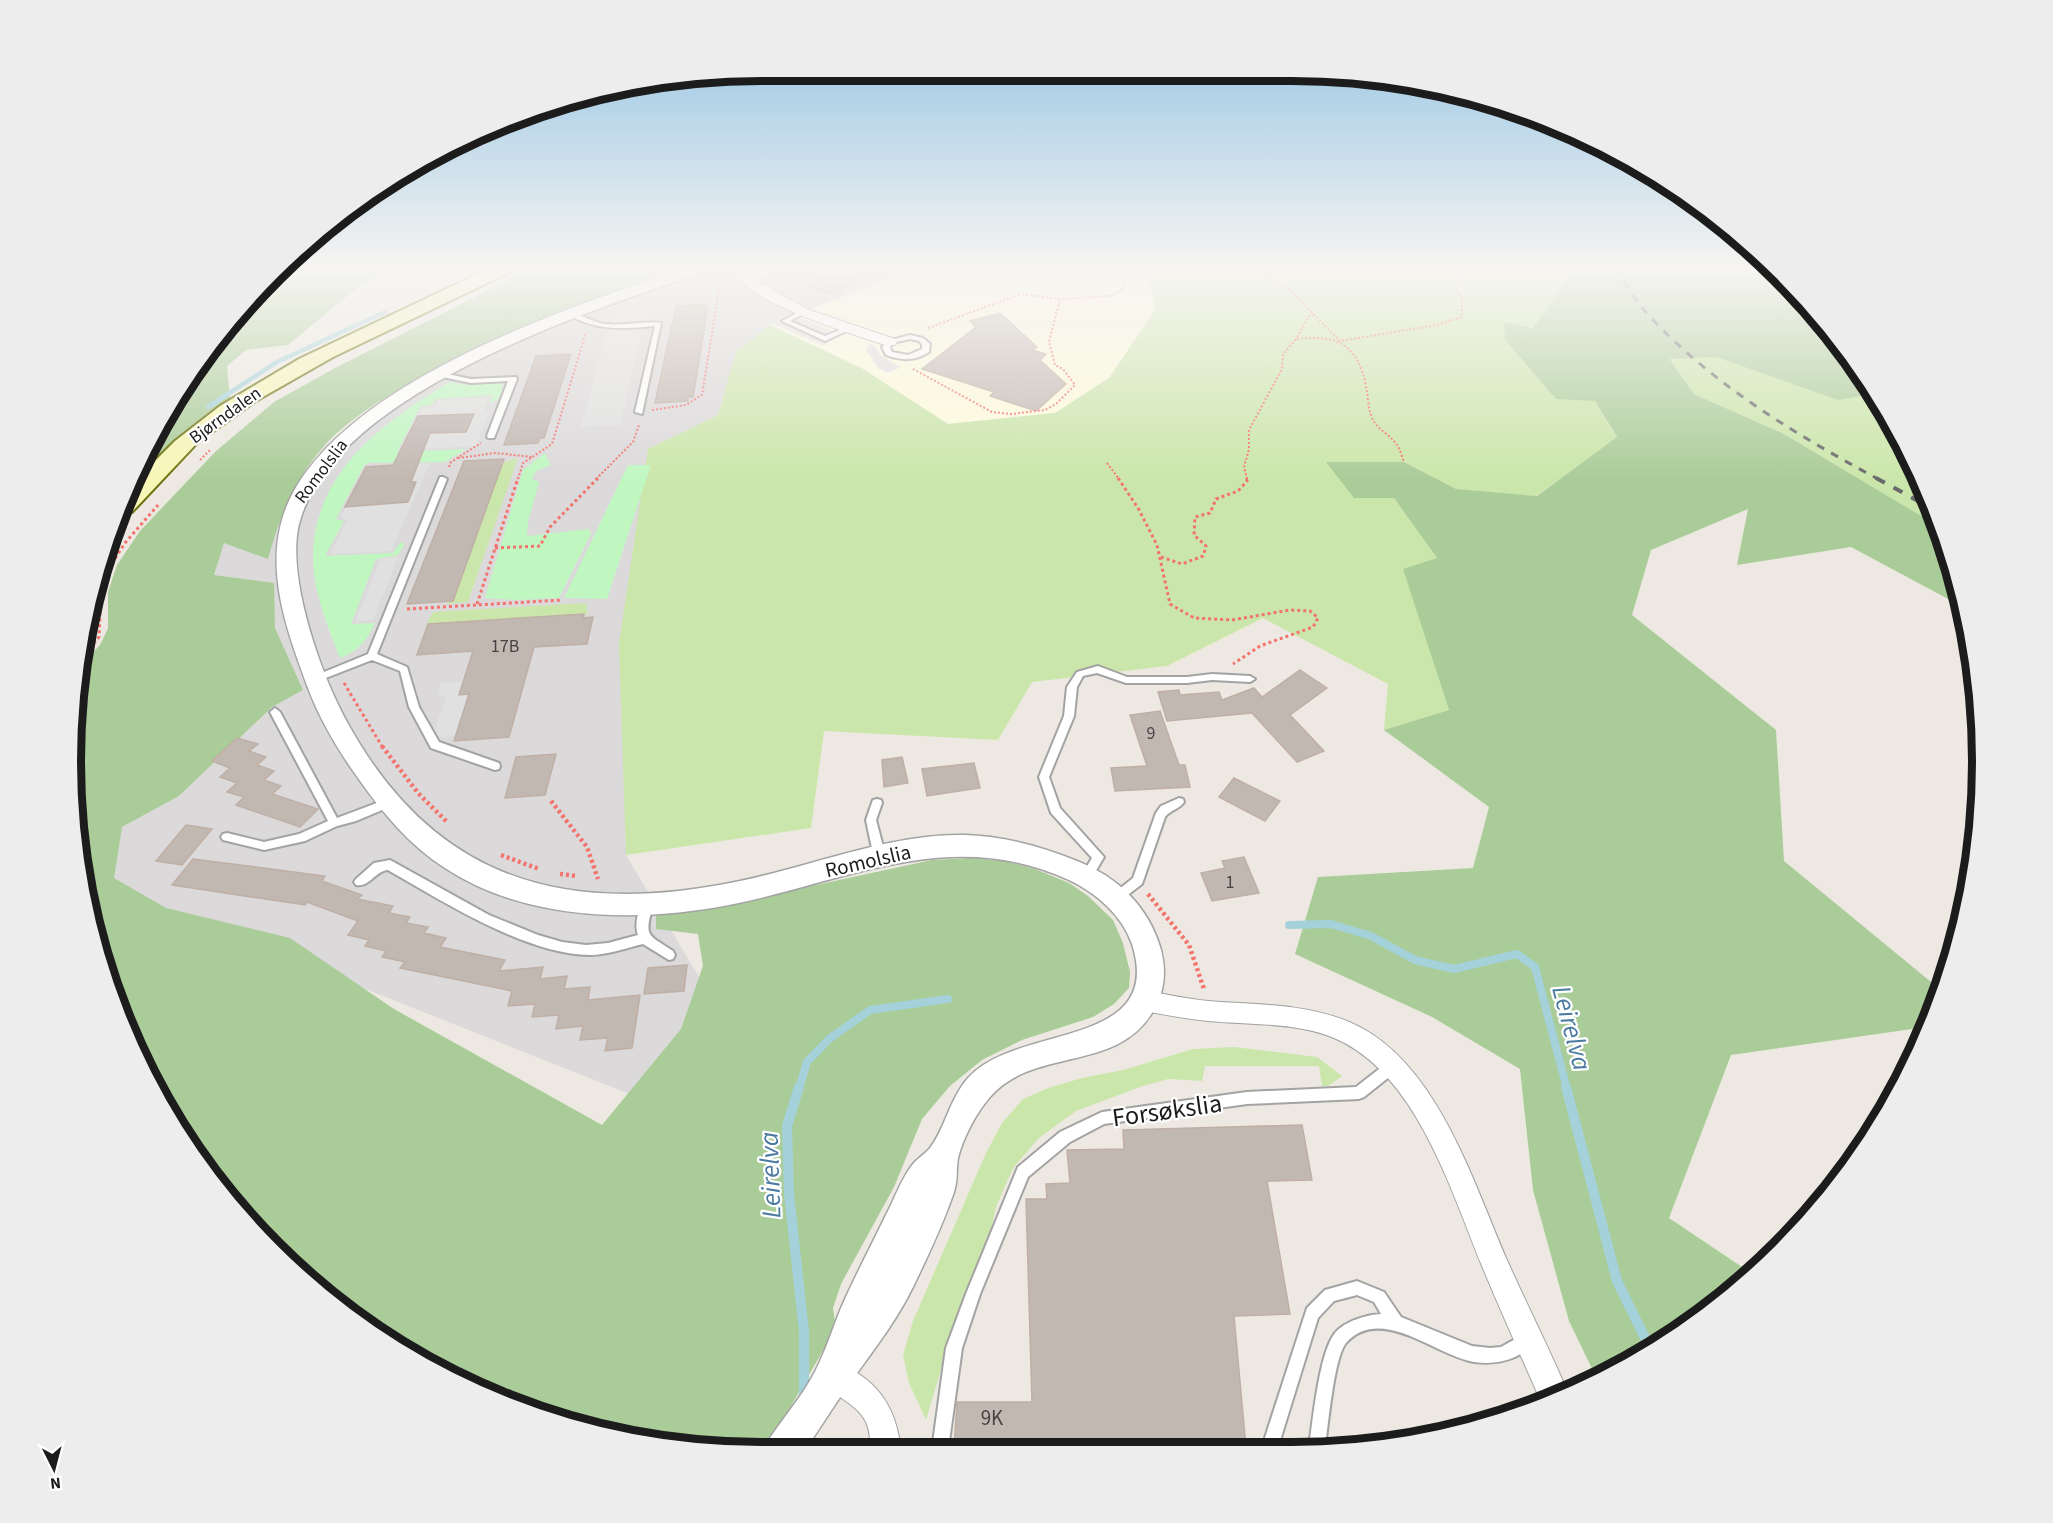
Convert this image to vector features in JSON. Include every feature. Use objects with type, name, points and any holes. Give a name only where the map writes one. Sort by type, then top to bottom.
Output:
[{"type":"main road","name":"Bjørndalen","points":[[137,493],[191,438],[234,406],[283,374],[353,339]]},
{"type":"street","name":"Romolslia","points":[[529,339],[441,374],[389,404],[350,433],[326,459],[306,486],[291,514],[285,544],[287,590],[319,691],[359,763],[423,838],[459,864],[506,886],[574,903],[647,904],[721,895],[915,850],[954,845],[978,846],[1041,856],[1087,876],[1116,898],[1134,919],[1144,938],[1150,961],[1151,979],[1145,1001]]},
{"type":"street","points":[[788,1442],[863,1339],[899,1280],[937,1195],[943,1176],[940,1161],[970,1099],[993,1074],[1010,1064],[1093,1041],[1117,1031],[1135,1016],[1145,1001],[1206,1011],[1294,1017],[1325,1024],[1359,1038],[1393,1066],[1425,1108],[1551,1390]]},
{"type":"street","points":[[827,1386],[873,1403],[885,1428],[886,1442]]},
{"type":"lane","points":[[639,412],[656,339]]},
{"type":"lane","points":[[919,339],[894,340],[886,347],[889,353],[897,357],[919,355],[926,350],[926,344],[921,339]]},
{"type":"lane","points":[[441,374],[471,381],[513,379],[491,436]]},
{"type":"lane","points":[[372,656],[443,478]]},
{"type":"lane","points":[[315,679],[372,656],[404,669],[414,706],[435,745],[495,766]]},
{"type":"lane","points":[[1087,876],[1098,857],[1055,810],[1044,777],[1070,716],[1072,687],[1080,674],[1098,669],[1126,680],[1187,680],[1212,677],[1250,679]]},
{"type":"lane","points":[[275,712],[334,823]]},
{"type":"lane","points":[[227,837],[264,846],[301,838],[390,802]]},
{"type":"lane","points":[[1116,898],[1138,881],[1160,816],[1165,809],[1179,802]]},
{"type":"lane","points":[[877,803],[871,820],[880,858]]},
{"type":"lane","points":[[360,882],[378,866],[390,865],[476,914],[545,942],[588,950],[645,939]]},
{"type":"lane","points":[[647,904],[641,927],[645,939],[669,955]]},
{"type":"lane","name":"Forsøkslia","points":[[941,1442],[954,1348],[1023,1172],[1065,1137],[1102,1119],[1247,1098],[1359,1093],[1393,1066]]},
{"type":"lane","points":[[1272,1442],[1312,1313],[1330,1295],[1357,1288],[1379,1297],[1395,1322]]},
{"type":"lane","points":[[1318,1441],[1332,1363],[1341,1338],[1364,1322],[1395,1322],[1461,1351],[1490,1356],[1510,1352],[1528,1340]]},
{"type":"path","points":[[477,604],[523,463],[552,444],[576,339]]},
{"type":"path","points":[[495,548],[540,546],[550,527],[633,442],[639,425],[639,412],[690,404],[699,400],[702,395],[711,339]]},
{"type":"path","points":[[909,357],[909,364],[916,372],[992,412],[1011,414],[1045,410],[1056,404],[1075,385],[1063,369],[1055,365],[1050,339]]},
{"type":"path","points":[[1161,557],[1182,564],[1203,556],[1206,546],[1194,535],[1195,517],[1210,513],[1216,499],[1232,495],[1247,481],[1244,467],[1249,449],[1249,430],[1282,369],[1283,354],[1296,339]]},
{"type":"path","points":[[1323,339],[1340,341],[1352,339]]},
{"type":"path","points":[[1340,341],[1352,352],[1363,371],[1372,418],[1385,435],[1397,444],[1404,462]]},
{"type":"path","points":[[443,478],[452,462],[491,436]]},
{"type":"path","points":[[193,467],[217,444]]},
{"type":"path","points":[[458,458],[496,453],[532,458]]},
{"type":"path","points":[[1107,463],[1133,497],[1161,557],[1164,585],[1170,604],[1194,618],[1232,620],[1290,610],[1311,611],[1318,618],[1313,627],[1260,646],[1212,677]]},
{"type":"path","points":[[110,566],[131,535],[162,500]]},
{"type":"path","points":[[91,647],[99,638],[100,604],[105,581]]},
{"type":"path","points":[[389,610],[562,600]]},
{"type":"path","points":[[337,671],[364,721],[416,789],[456,830]]},
{"type":"path","points":[[551,801],[587,847],[598,879]]},
{"type":"path","points":[[498,854],[542,870]]},
{"type":"path","points":[[553,874],[609,880]]},
{"type":"path","points":[[1138,881],[1189,945],[1204,984],[1206,1011]]},
{"type":"shaded area","points":[[499,339],[752,339],[736,352],[718,415],[648,449],[626,855],[715,1004],[632,1095],[247,942],[94,894],[93,886],[122,827],[179,796],[272,707],[303,690],[275,628],[273,583],[214,575],[224,542],[277,526],[288,500],[325,445],[401,388]]},
{"type":"shaded area","points":[[606,339],[640,339],[620,425],[581,427]]},
{"type":"shaded area","points":[[800,339],[1135,339],[1109,378],[1055,413],[948,424],[863,369]]},
{"type":"shaded area","points":[[809,339],[834,339],[823,345]]},
{"type":"shaded area","points":[[869,343],[876,347],[880,355],[901,367],[888,373],[878,368],[866,350]]},
{"type":"shaded area","points":[[490,397],[483,413],[489,413],[476,446],[402,450],[422,407],[435,407],[438,400]]},
{"type":"shaded area","points":[[430,463],[391,551],[330,554],[348,519],[340,518],[367,467]]},
{"type":"shaded area","points":[[398,557],[373,620],[355,622],[381,558]]},
{"type":"shaded area","points":[[526,677],[510,732],[432,738],[446,696],[437,696],[441,683]]},
{"type":"green space","points":[[229,339],[295,339],[288,345],[246,350],[227,366],[230,398],[167,448],[148,467],[172,421],[196,383]]},
{"type":"green space","points":[[392,339],[500,339],[436,369],[392,394],[362,413],[336,434],[324,446],[296,485],[277,529],[268,559],[224,543],[214,575],[274,583],[275,628],[303,690],[272,707],[179,796],[122,827],[114,878],[166,908],[290,938],[394,1009],[602,1125],[681,1029],[703,966],[698,934],[656,929],[656,913],[774,894],[932,860],[970,858],[1004,861],[1035,869],[1069,883],[1088,896],[1113,920],[1123,943],[1130,972],[1129,988],[1114,1004],[1093,1017],[1022,1040],[982,1060],[950,1086],[922,1119],[894,1187],[841,1284],[833,1308],[836,1328],[787,1413],[766,1442],[717,1441],[673,1436],[585,1419],[543,1406],[461,1372],[383,1327],[347,1301],[280,1243],[222,1176],[172,1102],[133,1022],[104,938],[94,894],[82,806],[82,717],[87,673],[90,656],[100,645],[108,628],[108,592],[117,565],[140,531],[215,452],[274,402]]},
{"type":"green space","points":[[752,339],[800,339],[863,369],[948,424],[1055,413],[1109,378],[1135,339],[1524,339],[1595,401],[1617,438],[1536,496],[1456,489],[1404,462],[1354,497],[1394,498],[1437,558],[1404,570],[1449,710],[1384,730],[1388,684],[1263,618],[1167,666],[1032,682],[998,740],[824,731],[811,828],[626,855],[619,644],[648,449],[718,415],[736,352]]},
{"type":"green space","points":[[1824,339],[1865,395],[1838,400],[1716,357],[1670,359],[1694,394],[1784,434],[1927,519],[1953,602],[1851,547],[1737,565],[1748,509],[1651,550],[1632,615],[1776,730],[1784,861],[1934,985],[1917,1028],[1731,1055],[1669,1218],[1745,1269],[1670,1327],[1593,1371],[1569,1321],[1533,1190],[1520,1069],[1432,1017],[1295,954],[1318,877],[1473,868],[1489,807],[1384,730],[1449,710],[1403,569],[1437,558],[1394,498],[1354,498],[1326,462],[1404,462],[1456,489],[1537,496],[1617,437],[1595,401],[1556,399],[1505,340]]},
{"type":"green space","points":[[1716,357],[1838,399],[1865,395],[1902,461],[1927,519],[1784,434],[1694,394],[1670,358]]},
{"type":"green space","points":[[449,382],[464,385],[503,383],[500,396],[494,402],[490,402],[493,395],[436,399],[431,405],[420,407],[397,452],[466,449],[445,462],[367,463],[336,519],[344,521],[325,556],[393,553],[400,543],[405,543],[398,555],[376,559],[351,624],[375,623],[361,645],[340,658],[322,609],[314,570],[316,526],[325,499],[339,475],[377,433]]},
{"type":"green space","points":[[545,453],[551,465],[536,471],[532,479],[539,482],[528,522],[527,536],[589,529],[591,534],[559,598],[518,600],[485,598],[523,470]]},
{"type":"green space","points":[[518,458],[468,602],[447,604],[503,462]]},
{"type":"green space","points":[[628,465],[651,465],[607,599],[564,598]]},
{"type":"green space","points":[[586,603],[588,614],[425,627],[433,612]]},
{"type":"green space","points":[[1234,1047],[1317,1057],[1342,1076],[1328,1086],[1322,1086],[1319,1066],[1205,1066],[1202,1081],[1168,1079],[1140,1087],[1076,1111],[1039,1138],[1013,1168],[996,1207],[988,1243],[953,1329],[926,1420],[909,1383],[903,1355],[913,1321],[986,1153],[1002,1123],[1023,1099],[1048,1088],[1123,1070],[1193,1049]]},
{"type":"building","points":[[669,339],[703,339],[693,397],[688,397],[688,401],[655,403]]},
{"type":"building","points":[[960,339],[1028,339],[1037,347],[1032,350],[1046,354],[1040,360],[1066,384],[1036,411],[990,396],[994,392],[922,369]]},
{"type":"building","points":[[571,354],[544,438],[540,438],[538,443],[504,445],[536,356]]},
{"type":"building","points":[[474,414],[466,432],[430,433],[411,482],[416,482],[408,502],[345,507],[366,467],[393,465],[418,416]]},
{"type":"building","points":[[504,459],[453,601],[407,604],[464,461]]},
{"type":"building","points":[[584,614],[583,618],[593,617],[587,644],[534,647],[509,737],[454,741],[469,694],[459,695],[473,651],[417,655],[428,624]]},
{"type":"building","points":[[1300,670],[1327,688],[1290,715],[1324,751],[1297,762],[1252,713],[1167,721],[1158,692],[1179,690],[1180,695],[1219,692],[1222,700],[1254,688],[1262,697]]},
{"type":"building","points":[[1160,711],[1179,765],[1185,765],[1190,787],[1115,791],[1111,768],[1147,766],[1130,715]]},
{"type":"building","points":[[237,738],[258,744],[249,751],[266,757],[257,765],[274,771],[264,780],[281,786],[272,794],[318,809],[300,827],[236,805],[244,797],[227,792],[237,783],[220,777],[230,768],[212,761]]},
{"type":"building","points":[[556,754],[545,795],[505,798],[516,757]]},
{"type":"building","points":[[902,757],[908,783],[884,787],[882,760]]},
{"type":"building","points":[[974,763],[980,788],[927,796],[922,769]]},
{"type":"building","points":[[1234,778],[1280,801],[1265,821],[1219,797]]},
{"type":"building","points":[[186,825],[212,829],[182,865],[156,861]]},
{"type":"building","points":[[1244,857],[1259,893],[1212,901],[1201,873],[1225,868],[1222,861]]},
{"type":"building","points":[[193,859],[325,876],[322,881],[362,895],[357,899],[393,906],[389,913],[410,917],[406,923],[428,927],[424,933],[446,938],[440,947],[505,960],[499,971],[543,967],[540,979],[567,976],[564,989],[590,987],[588,1000],[640,995],[632,1048],[605,1051],[608,1038],[580,1040],[583,1026],[556,1029],[559,1015],[532,1017],[535,1004],[508,1006],[512,991],[400,968],[405,962],[382,957],[386,951],[365,946],[369,940],[348,935],[358,921],[307,902],[305,905],[172,885]]},
{"type":"building","points":[[687,965],[684,991],[644,994],[648,968]]},
{"type":"building","points":[[1302,1125],[1312,1180],[1267,1181],[1290,1314],[1234,1316],[1246,1442],[954,1442],[957,1402],[1032,1402],[1026,1199],[1047,1199],[1046,1184],[1070,1183],[1067,1150],[1124,1149],[1123,1130]]},
{"type":"waterway","points":[[208,407],[277,362],[327,339]]},
{"type":"waterway","name":"Leirelva","points":[[1289,925],[1331,924],[1371,936],[1415,960],[1454,969],[1517,954],[1535,967],[1567,1089]]},
{"type":"waterway","name":"Leirelva","points":[[799,1089],[807,1062],[829,1039],[870,1010],[948,999]]},
{"type":"waterway","name":"Leirelva","points":[[799,1087],[787,1126],[789,1194],[804,1331],[804,1398]]},
{"type":"waterway","name":"Leirelva","points":[[1566,1087],[1617,1281],[1647,1342]]},
{"type":"railway","points":[[1672,339],[1695,360],[1753,404],[1878,479]]},
{"type":"railway","points":[[1876,478],[1920,502]]}]
